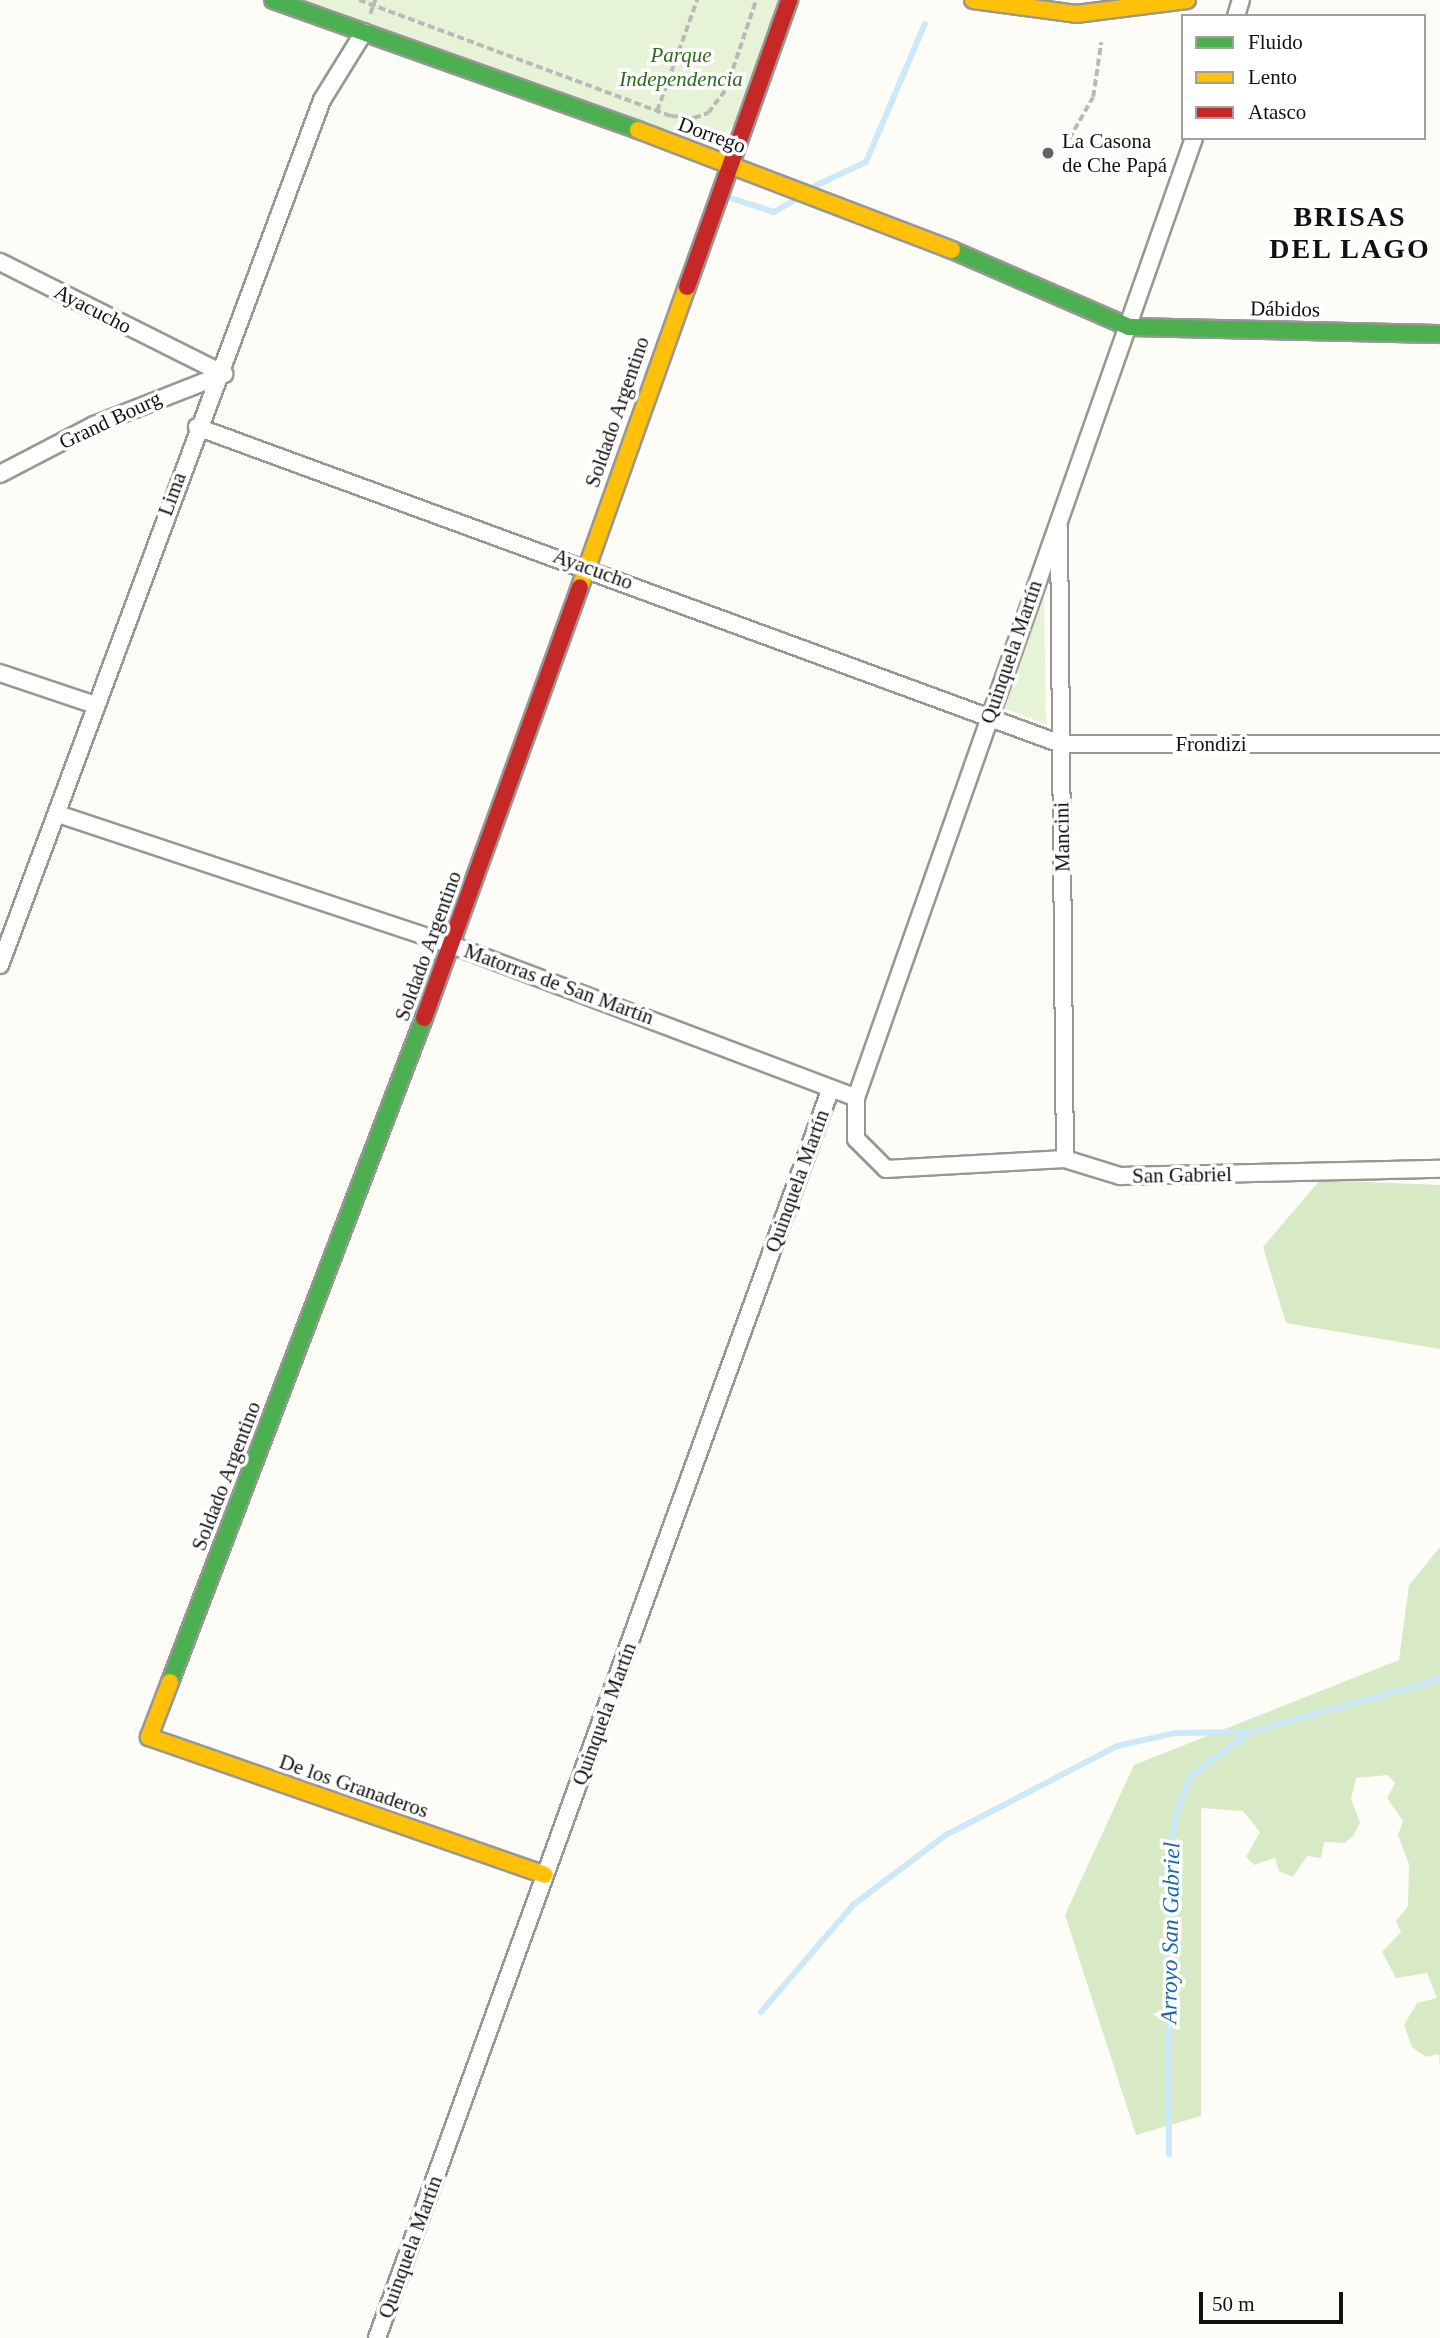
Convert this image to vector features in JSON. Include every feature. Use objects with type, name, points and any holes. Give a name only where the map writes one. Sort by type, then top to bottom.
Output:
[{"type":"street","name":"Dorrego","points":[[273,0],[858,209],[1129,327]]},
{"type":"street","name":"Soldado Argentino","points":[[149,1737],[452,945],[727,163],[789,0]]},
{"type":"street","points":[[973,0],[1076,14],[1187,0]]},
{"type":"street","name":"Lima","points":[[0,965],[58,814],[197,427],[223,374],[323,100],[364,32]]},
{"type":"street","name":"Quinquela Martín","points":[[856,1098],[988,715],[1129,327],[1193,140]]},
{"type":"street","name":"Ayacucho","points":[[0,262],[223,374]]},
{"type":"street","name":"Dábidos","points":[[1129,327],[1440,334]]},
{"type":"street","name":"Grand Bourg","points":[[0,474],[106,419],[223,374]]},
{"type":"street","name":"Ayacucho","points":[[197,427],[585,566],[988,715]]},
{"type":"street","name":"Mancini","points":[[1059,515],[1065,1159]]},
{"type":"street","points":[[0,673],[95,705]]},
{"type":"street","name":"Frondizi","points":[[988,715],[1061,744],[1440,744]]},
{"type":"street","name":"Matorras de San Martín","points":[[58,814],[452,945],[714,1040],[830,1091],[856,1098]]},
{"type":"street","name":"Quinquela Martín","points":[[377,2338],[830,1091]]},
{"type":"street","name":"San Gabriel","points":[[856,1098],[856,1139],[886,1169],[1065,1159],[1120,1176],[1440,1169]]},
{"type":"street","name":"De los Granaderos","points":[[149,1737],[545,1875]]},
{"type":"path","points":[[359,0],[657,111],[694,118],[720,102],[756,0]]},
{"type":"path","points":[[657,111],[697,0]]},
{"type":"path","points":[[1069,139],[1093,97],[1101,43]]},
{"type":"green space","name":"Parque Independencia","points":[[294,0],[779,0],[733,126],[711,144],[698,144]]},
{"type":"green space","points":[[1044,593],[1046,724],[1003,708]]},
{"type":"green space","points":[[1320,1180],[1440,1185],[1440,1349],[1286,1323],[1263,1247]]},
{"type":"green space","points":[[1440,1547],[1440,2067],[1439,2054],[1426,2057],[1412,2047],[1404,2025],[1417,2003],[1437,1998],[1427,1973],[1396,1978],[1382,1952],[1401,1932],[1396,1921],[1408,1906],[1409,1864],[1398,1835],[1403,1821],[1387,1798],[1395,1783],[1388,1775],[1356,1778],[1351,1799],[1360,1823],[1353,1836],[1345,1843],[1324,1842],[1321,1858],[1307,1856],[1293,1877],[1279,1871],[1275,1858],[1254,1865],[1246,1857],[1260,1832],[1243,1811],[1201,1808],[1201,2116],[1136,2135],[1065,1915],[1134,1765],[1399,1660],[1409,1585]]},
{"type":"waterway","points":[[815,186],[866,162],[925,24]]},
{"type":"waterway","points":[[724,196],[774,212],[804,195]]},
{"type":"waterway","name":"Arroyo San Gabriel","points":[[1169,2154],[1169,1869],[1175,1818],[1190,1777],[1249,1732],[1440,1679]]},
{"type":"waterway","points":[[761,2012],[853,1905],[946,1835],[1117,1746],[1175,1733],[1247,1732]]},
{"type":"traffic: fast","points":[[273,0],[638,130]]},
{"type":"traffic: fast","points":[[952,250],[1129,327],[1440,334]]},
{"type":"traffic: fast","points":[[170,1682],[424,1018]]},
{"type":"traffic: slow","points":[[973,0],[1076,14],[1187,0]]},
{"type":"traffic: slow","points":[[638,130],[952,250]]},
{"type":"traffic: slow","points":[[580,587],[687,287]]},
{"type":"traffic: slow","points":[[170,1682],[149,1737],[545,1875]]},
{"type":"traffic: jam","points":[[687,287],[789,0]]},
{"type":"traffic: jam","points":[[424,1018],[580,587]]},
{"type":"place","name":"La Casona de Che Papá","points":[[1048,153]]},
{"type":"district","name":"BRISAS DEL LAGO","points":[[1350,233]]}]
